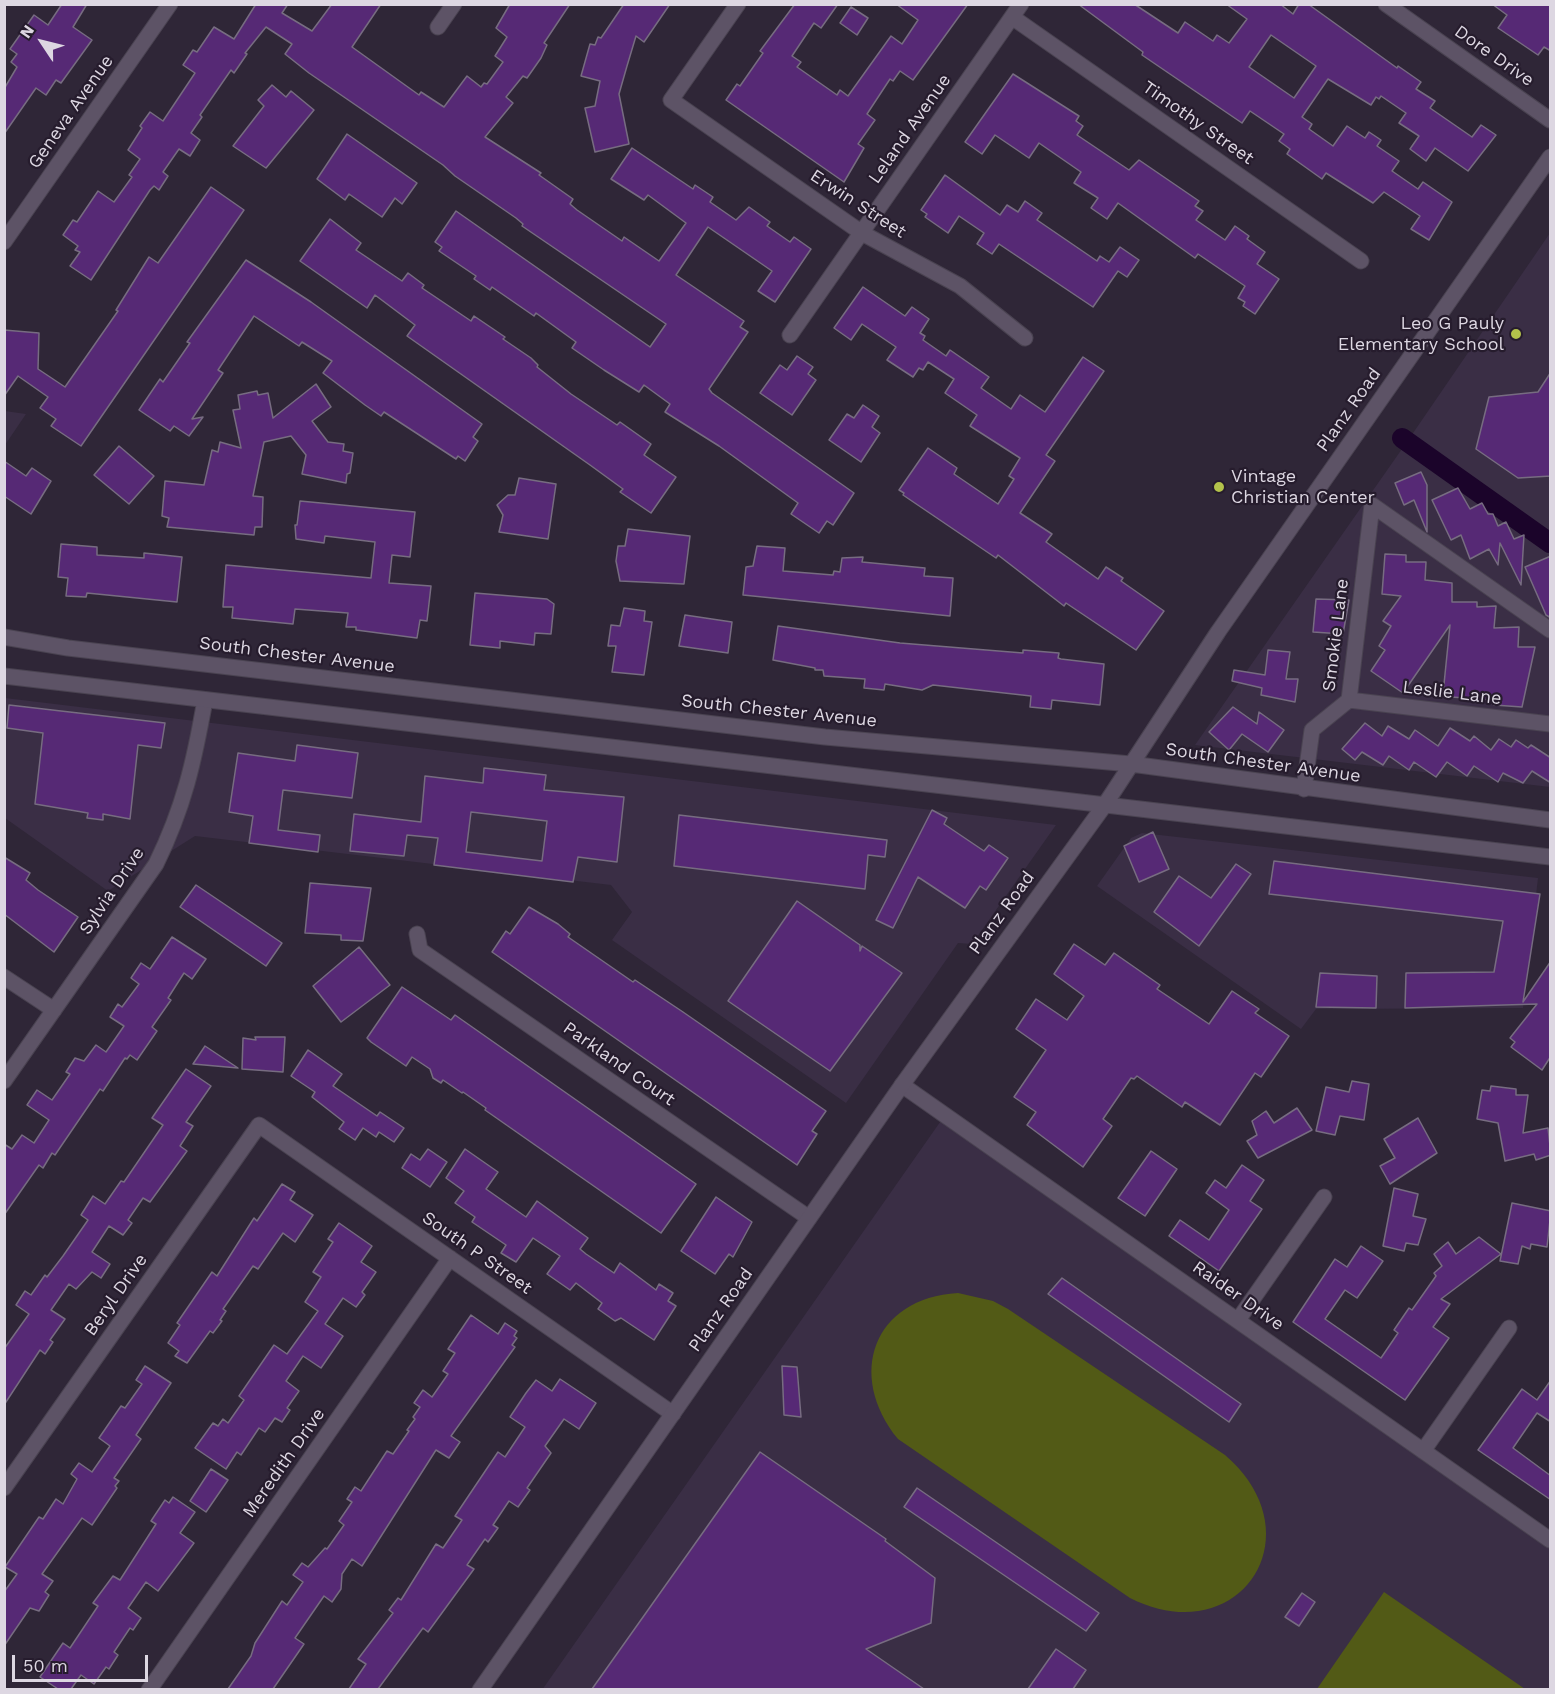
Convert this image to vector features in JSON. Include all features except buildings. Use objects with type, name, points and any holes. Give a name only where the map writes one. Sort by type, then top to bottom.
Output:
[{"type":"street","name":"Geneva Avenue","points":[[4,242],[170,4]]},
{"type":"street","points":[[438,27],[454,4]]},
{"type":"street","name":"Erwin Street","points":[[738,4],[671,100],[862,233],[960,286],[1025,338]]},
{"type":"street","name":"Dore Drive","points":[[1386,4],[1551,120]]},
{"type":"street","name":"Leland Avenue","points":[[790,335],[1016,11]]},
{"type":"street","name":"Timothy Street","points":[[1016,11],[1360,261]]},
{"type":"street","name":"Planz Road","points":[[480,1689],[902,1085],[1104,806],[1225,622],[1551,157]]},
{"type":"street","name":"Smokie Lane","points":[[1304,789],[1312,730],[1349,700],[1372,505],[1551,630]]},
{"type":"street","name":"South Chester Avenue","points":[[4,637],[68,648],[825,737],[1131,764],[1304,789],[1551,820]]},
{"type":"street","points":[[4,676],[1551,857]]},
{"type":"street","name":"Sylvia Drive","points":[[4,1081],[140,887],[174,828],[187,791],[205,700]]},
{"type":"street","name":"Leslie Lane","points":[[1349,700],[1551,724]]},
{"type":"street","name":"Parkland Court","points":[[417,934],[420,950],[809,1218]]},
{"type":"street","points":[[4,977],[54,1011]]},
{"type":"street","name":"Raider Drive","points":[[902,1085],[1551,1540]]},
{"type":"street","name":"South P Street","points":[[259,1125],[673,1414]]},
{"type":"street","name":"Beryl Drive","points":[[4,1488],[259,1125]]},
{"type":"street","points":[[1238,1320],[1324,1197]]},
{"type":"street","name":"Meredith Drive","points":[[149,1689],[450,1258]]},
{"type":"street","points":[[1424,1450],[1509,1328]]},
{"type":"shaded area","points":[[1550,233],[1550,787],[1195,745],[1411,436]]},
{"type":"shaded area","points":[[4,411],[26,414],[5,445]]},
{"type":"shaded area","points":[[5,698],[1056,825],[972,944],[958,943],[846,1103],[612,940],[632,912],[611,885],[195,836],[108,891],[5,818]]},
{"type":"shaded area","points":[[1142,833],[1538,878],[1523,1008],[1316,1009],[1301,1029],[1097,886],[1131,838]]},
{"type":"shaded area","points":[[945,1115],[1550,1540],[1550,1689],[542,1690]]},
{"type":"green space","points":[[958,1293],[993,1301],[1008,1309],[1225,1455],[1252,1486],[1265,1519],[1265,1550],[1253,1577],[1232,1598],[1204,1610],[1169,1611],[1130,1598],[898,1439],[882,1415],[873,1390],[872,1366],[877,1344],[888,1325],[905,1309],[929,1298]]},
{"type":"green space","points":[[1384,1592],[1525,1689],[1317,1689]]},
{"type":"waterway","points":[[1402,438],[1550,543]]},
{"type":"place","name":"Leo G Pauly Elementary School","points":[[1516,334]]},
{"type":"place","name":"Vintage Christian Center","points":[[1219,487]]}]
